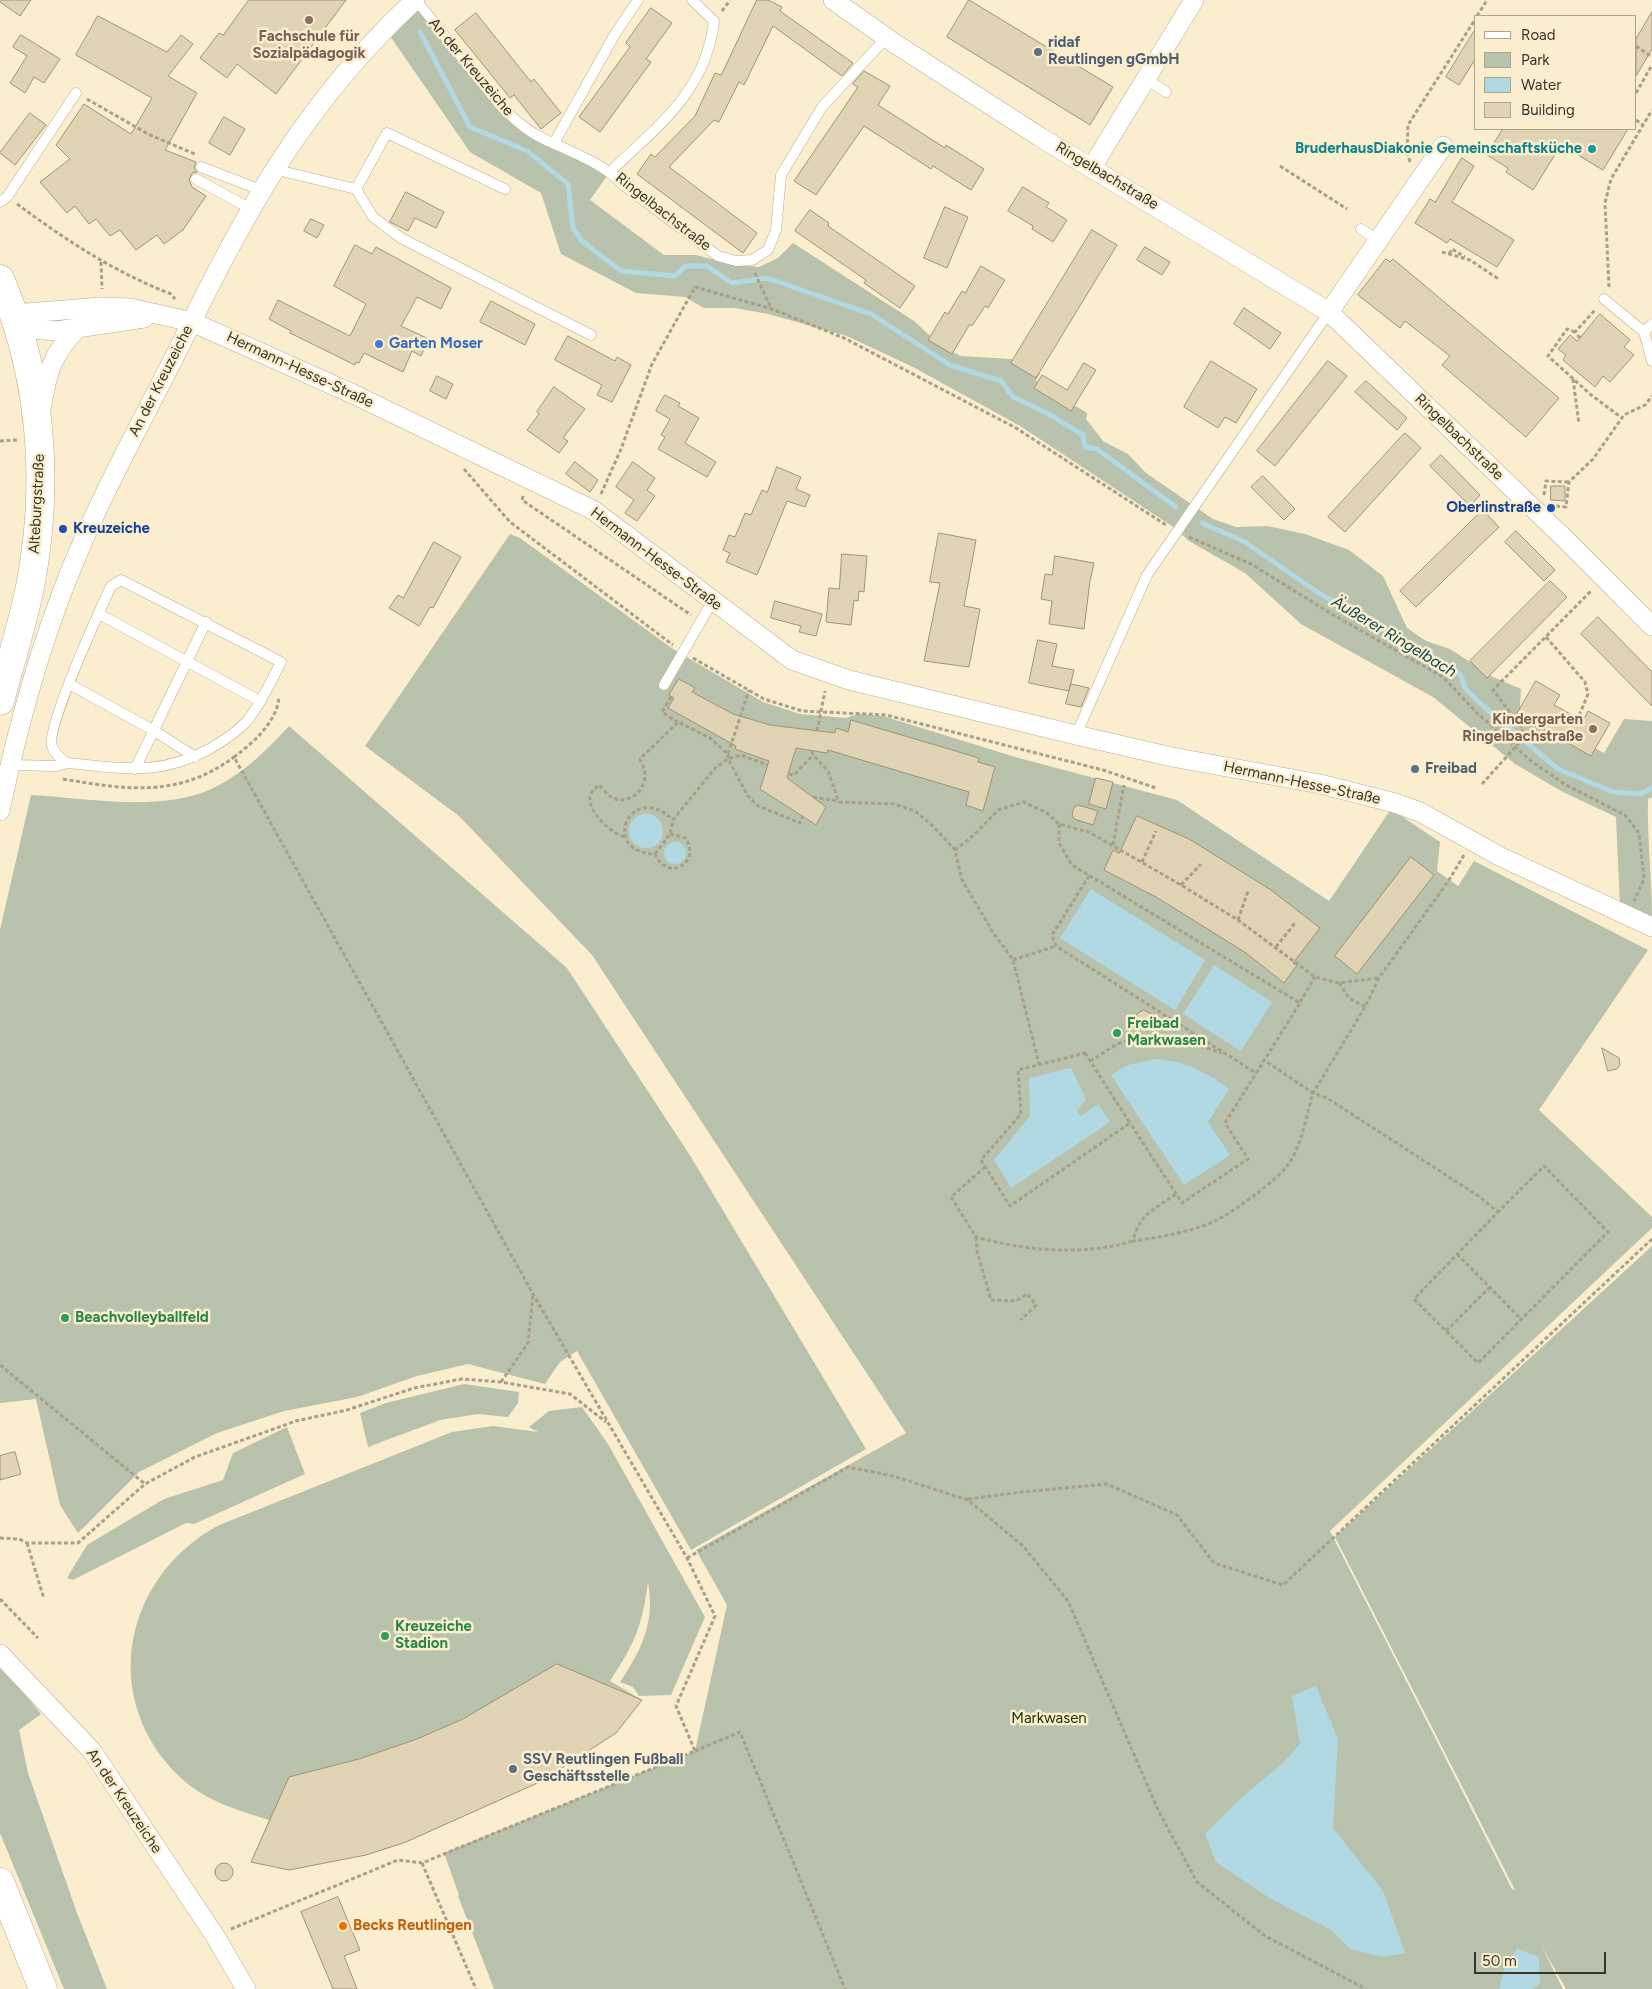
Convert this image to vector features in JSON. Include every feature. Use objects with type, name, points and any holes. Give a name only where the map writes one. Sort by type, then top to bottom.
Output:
[{"type":"main road","name":"Alteburgstraße","points":[[0,280],[16,321],[26,356],[40,438],[41,497],[34,560],[22,620],[0,701]]},
{"type":"main road","points":[[0,1882],[43,1989]]},
{"type":"street","name":"An der Kreuzeiche","points":[[0,811],[10,764],[38,662],[76,558],[122,458],[250,208],[273,170],[300,129],[340,77],[373,40],[415,0]]},
{"type":"street","name":"Ringelbachstraße","points":[[833,0],[886,38],[1040,137],[1092,166],[1329,312],[1540,509],[1603,578],[1652,626]]},
{"type":"street","points":[[1092,166],[1194,0]]},
{"type":"street","points":[[1329,312],[1443,146]]},
{"type":"street","name":"Hermann-Hesse-Straße","points":[[16,321],[101,307],[130,308],[192,322],[353,394],[593,510],[712,602],[792,660],[829,673],[1076,735],[1172,757],[1320,784],[1395,803],[1420,812],[1472,841],[1626,917],[1652,927]]},
{"type":"street","name":"Hermann-Hesse-Straße","points":[[16,321],[57,331],[77,329],[104,322],[162,316]]},
{"type":"street","points":[[40,438],[41,411],[49,369],[62,344],[77,329]]},
{"type":"street","name":"An der Kreuzeiche","points":[[0,1654],[92,1751],[215,1936],[246,1989]]},
{"type":"lane","name":"An der Kreuzeiche","points":[[415,0],[499,104],[521,124],[554,143],[611,171]]},
{"type":"lane","points":[[554,143],[615,34],[638,0]]},
{"type":"lane","name":"Ringelbachstraße","points":[[692,0],[714,21],[711,46],[700,72],[680,104],[611,171],[622,184],[718,256],[736,261],[752,260],[768,250],[776,230],[781,175],[822,107],[886,38]]},
{"type":"lane","points":[[1146,80],[1166,92]]},
{"type":"lane","points":[[4,200],[76,93]]},
{"type":"lane","points":[[356,188],[387,133],[505,189]]},
{"type":"lane","points":[[201,162],[261,190]]},
{"type":"lane","points":[[273,170],[356,188],[373,217],[401,238],[591,335]]},
{"type":"lane","points":[[196,179],[250,208]]},
{"type":"lane","points":[[1361,229],[1379,241]]},
{"type":"lane","points":[[1604,299],[1644,332],[1652,361]]},
{"type":"lane","points":[[1076,735],[1147,575],[1329,312]]},
{"type":"lane","points":[[1644,332],[1652,324]]},
{"type":"lane","points":[[10,764],[57,766],[66,763],[135,769],[164,768],[195,758],[226,740],[247,721],[282,662],[121,580],[111,586],[69,684],[51,744],[55,754],[66,763]]},
{"type":"lane","points":[[664,685],[712,602]]},
{"type":"lane","points":[[99,614],[260,701]]},
{"type":"lane","points":[[135,769],[206,622]]},
{"type":"lane","points":[[69,684],[153,730],[195,758]]},
{"type":"path","points":[[1477,15],[1487,0]]},
{"type":"path","points":[[1418,183],[1407,152],[1408,125],[1474,20]]},
{"type":"path","points":[[1637,47],[1652,57]]},
{"type":"path","points":[[1637,90],[1652,65]]},
{"type":"path","points":[[76,93],[201,162]]},
{"type":"path","points":[[1575,332],[1604,299],[1610,284],[1605,204],[1610,179],[1652,110]]},
{"type":"path","points":[[1637,121],[1643,125]]},
{"type":"path","points":[[1280,166],[1347,209]]},
{"type":"path","points":[[4,200],[125,275],[171,294],[192,322]]},
{"type":"path","points":[[1442,252],[1470,260],[1500,280]]},
{"type":"path","points":[[755,272],[772,309]]},
{"type":"path","points":[[593,510],[622,449],[652,364],[695,287],[772,309],[844,338],[1016,428],[1176,532],[1252,564],[1335,616],[1443,678],[1514,747],[1566,785],[1625,815],[1639,833],[1644,879],[1626,917]]},
{"type":"path","points":[[1580,338],[1575,332],[1567,329],[1548,356],[1622,418]]},
{"type":"path","points":[[1572,378],[1579,424]]},
{"type":"path","points":[[1569,482],[1546,481],[1540,509],[1566,507],[1569,482],[1592,459],[1622,418],[1645,404],[1652,396]]},
{"type":"path","points":[[524,478],[522,500],[701,622]]},
{"type":"path","points":[[1482,784],[1519,743],[1523,729],[1493,690],[1603,578]]},
{"type":"path","points":[[1546,637],[1585,682],[1588,694],[1578,718]]},
{"type":"path","points":[[282,662],[278,705],[270,722],[234,757],[533,1294],[687,1558],[715,1616],[676,1706],[695,1751]]},
{"type":"path","points":[[817,730],[829,673]]},
{"type":"path","points":[[749,690],[728,759],[748,796],[758,806],[800,823],[803,816]]},
{"type":"path","points":[[671,696],[662,712],[710,738],[728,754]]},
{"type":"path","points":[[655,854],[644,854],[631,848],[624,837],[613,831],[593,811],[590,798],[592,790],[599,785],[610,796],[620,800],[632,798],[640,791],[644,780],[645,773],[640,759],[678,722]]},
{"type":"path","points":[[788,774],[794,775],[813,753],[828,770],[839,802]]},
{"type":"path","points":[[655,854],[670,834],[673,820],[716,767],[728,759],[741,755],[768,764]]},
{"type":"path","points":[[1113,846],[1124,785]]},
{"type":"path","points":[[813,797],[839,802],[894,804],[916,811],[955,850],[962,880],[994,934],[1013,960],[1039,1064]]},
{"type":"path","points":[[955,850],[974,836],[998,810],[1024,802],[1047,813],[1059,824],[1089,832],[1181,885],[1238,920],[1315,977],[1339,983],[1378,978]]},
{"type":"path","points":[[624,837],[625,822],[634,810],[647,806],[663,810],[673,820]]},
{"type":"path","points":[[1059,824],[1059,843],[1072,865],[1300,1003]]},
{"type":"path","points":[[1142,862],[1156,830]]},
{"type":"path","points":[[655,854],[661,864],[672,869],[682,867],[689,860],[691,848],[686,838],[670,834]]},
{"type":"path","points":[[976,1237],[1000,1244],[1052,1250],[1112,1248],[1133,1241],[1154,1239],[1215,1221],[1261,1189],[1287,1166],[1295,1152],[1313,1093],[1365,1008],[1378,978],[1449,880],[1472,841]]},
{"type":"path","points":[[1181,885],[1201,864]]},
{"type":"path","points":[[1089,876],[1052,935],[1056,946],[1256,1073]]},
{"type":"path","points":[[1238,920],[1248,891]]},
{"type":"path","points":[[1276,947],[1295,923]]},
{"type":"path","points":[[1013,960],[1056,946]]},
{"type":"path","points":[[1130,1123],[1010,1206],[981,1160],[1021,1114],[1018,1070],[1085,1053],[1182,1203],[1248,1159],[1225,1122],[1315,977]]},
{"type":"path","points":[[1339,983],[1350,998],[1365,1008]]},
{"type":"path","points":[[1090,1061],[1119,1044],[1146,1038],[1170,1038],[1228,1056]]},
{"type":"path","points":[[1264,1060],[1313,1093],[1335,1103],[1480,1196],[1498,1212]]},
{"type":"path","points":[[1544,1166],[1608,1232],[1478,1363],[1414,1299],[1498,1212],[1544,1166]]},
{"type":"path","points":[[985,1167],[951,1197],[976,1237],[977,1251],[991,1300],[1016,1300],[1027,1294],[1036,1305],[1022,1320]]},
{"type":"path","points":[[1133,1241],[1136,1230],[1146,1214],[1176,1194]]},
{"type":"path","points":[[968,1500],[1022,1492],[1107,1484],[1177,1515],[1214,1563],[1283,1585],[1652,1238]]},
{"type":"path","points":[[1457,1254],[1521,1319]]},
{"type":"path","points":[[1446,1331],[1490,1287]]},
{"type":"path","points":[[501,1382],[528,1343],[533,1294]]},
{"type":"path","points":[[0,1365],[145,1484]]},
{"type":"path","points":[[0,1538],[20,1539],[27,1543],[78,1543],[145,1484],[195,1457],[296,1421],[347,1410],[414,1388],[462,1379],[501,1382],[570,1394],[609,1425]]},
{"type":"path","points":[[687,1558],[848,1467],[893,1476],[968,1500],[1023,1546],[1068,1601],[1158,1810],[1197,1882],[1264,1936],[1366,1989]]},
{"type":"path","points":[[27,1543],[44,1599]]},
{"type":"path","points":[[0,1599],[38,1638]]},
{"type":"path","points":[[215,1936],[398,1860],[422,1863],[740,1732],[845,1989]]},
{"type":"path","points":[[422,1863],[476,1989]]},
{"type":"green space","points":[[419,6],[483,89],[559,148],[607,176],[590,200],[664,255],[696,255],[734,265],[759,267],[778,258],[793,243],[914,321],[942,347],[961,356],[1011,359],[1040,373],[1036,381],[1087,413],[1086,419],[1103,441],[1128,454],[1146,473],[1213,519],[1236,527],[1267,526],[1305,534],[1349,550],[1383,576],[1407,628],[1426,641],[1450,649],[1493,677],[1521,689],[1520,706],[1604,753],[1624,719],[1652,721],[1652,797],[1648,799],[1648,814],[1652,918],[1620,907],[1616,817],[1561,791],[1515,764],[1433,697],[1301,624],[1245,573],[1189,541],[1175,528],[1020,426],[913,367],[847,336],[768,314],[735,308],[704,308],[685,297],[636,293],[561,254],[541,193],[470,152],[388,33]]},
{"type":"green space","name":"Markwasen","points":[[510,534],[520,538],[673,649],[763,702],[800,714],[846,718],[858,714],[883,716],[1015,757],[1177,800],[1329,901],[1391,809],[1440,842],[1437,871],[1458,886],[1474,861],[1648,950],[1539,1110],[1652,1217],[1652,1228],[1330,1531],[1512,1889],[1515,1890],[1335,1537],[1652,1246],[1652,1989],[1566,1989],[1541,1945],[1563,1989],[494,1989],[458,1896],[444,1853],[695,1751],[727,1605],[696,1550],[906,1433],[592,955],[459,816],[365,746]]},
{"type":"green space","points":[[289,726],[567,968],[691,1157],[866,1449],[691,1550],[577,1351],[560,1362],[545,1384],[468,1364],[417,1376],[357,1397],[284,1411],[217,1433],[139,1472],[78,1533],[60,1505],[36,1399],[0,1403],[0,930],[31,795],[121,802],[145,802],[189,797],[209,790],[232,778],[262,754]]},
{"type":"green space","points":[[464,1384],[519,1392],[518,1403],[508,1417],[478,1414],[440,1420],[368,1447],[360,1413],[386,1403]]},
{"type":"green space","name":"Kreuzeiche Stadion","points":[[582,1407],[608,1444],[705,1617],[671,1695],[639,1696],[633,1687],[620,1682],[635,1658],[645,1635],[650,1610],[648,1582],[643,1611],[636,1634],[626,1656],[610,1681],[642,1700],[616,1733],[542,1781],[406,1842],[366,1855],[251,1862],[269,1820],[222,1804],[190,1786],[155,1747],[139,1714],[131,1678],[133,1643],[142,1609],[160,1577],[185,1549],[217,1526],[452,1432],[493,1426],[538,1432],[529,1427],[549,1411]]},
{"type":"green space","points":[[287,1427],[305,1474],[194,1524],[186,1523],[73,1580],[67,1578],[87,1545],[164,1499],[223,1480],[233,1453]]},
{"type":"green space","points":[[0,1663],[41,1714],[19,1730],[28,1773],[77,1913],[107,1989],[64,1989],[0,1833]]},
{"type":"water","points":[[646,814],[658,819],[663,831],[658,843],[646,848],[634,843],[629,831],[634,819]]},
{"type":"water","points":[[675,842],[683,845],[686,853],[683,861],[675,864],[667,861],[664,853],[667,845]]},
{"type":"water","points":[[1091,889],[1205,960],[1175,1010],[1060,938]]},
{"type":"water","points":[[1214,965],[1272,1002],[1241,1051],[1183,1014]]},
{"type":"water","points":[[1155,1059],[1176,1062],[1194,1068],[1212,1077],[1229,1089],[1208,1122],[1230,1155],[1184,1185],[1111,1075],[1128,1065]]},
{"type":"water","points":[[1071,1068],[1086,1099],[1077,1111],[1081,1116],[1098,1104],[1110,1122],[1011,1188],[994,1160],[1030,1116],[1029,1078]]},
{"type":"water","points":[[1316,1686],[1338,1739],[1333,1828],[1383,1891],[1405,1953],[1383,1957],[1350,1949],[1331,1930],[1271,1899],[1216,1862],[1205,1834],[1241,1798],[1282,1764],[1300,1744],[1292,1696]]},
{"type":"water","points":[[1517,1948],[1539,1957],[1540,1983],[1533,1989],[1499,1989],[1504,1970]]},
{"type":"building","points":[[0,0],[31,0],[20,16],[0,2]]},
{"type":"building","points":[[249,0],[346,0],[276,94],[237,64],[227,78],[200,58],[219,33],[223,35]]},
{"type":"building","points":[[757,0],[768,0],[782,7],[780,11],[853,63],[842,76],[773,26],[744,85],[739,82],[719,122],[714,120],[669,167],[757,233],[743,253],[637,174],[651,154],[655,157],[695,116],[715,73],[721,75]]},
{"type":"building","points":[[969,0],[1113,87],[1090,125],[947,37]]},
{"type":"building","points":[[651,8],[672,23],[646,59],[651,62],[600,132],[579,117],[630,47],[626,43]]},
{"type":"building","points":[[1652,12],[1652,49],[1637,74],[1637,37]]},
{"type":"building","points":[[476,13],[531,82],[534,79],[561,113],[541,129],[514,95],[510,98],[455,30]]},
{"type":"building","points":[[98,16],[167,52],[181,35],[193,44],[168,76],[197,93],[165,150],[196,162],[194,168],[197,172],[192,173],[189,180],[192,187],[206,196],[183,230],[164,244],[157,235],[136,250],[120,230],[110,236],[96,219],[89,224],[75,206],[67,213],[40,182],[70,159],[56,145],[84,104],[131,134],[152,98],[76,55]]},
{"type":"building","points":[[1474,31],[1474,61],[1459,85],[1446,77]]},
{"type":"building","points":[[21,35],[60,59],[44,83],[34,77],[25,93],[10,83],[27,56],[13,47]]},
{"type":"building","points":[[864,71],[890,86],[878,105],[945,148],[946,145],[984,169],[971,190],[933,166],[931,169],[864,126],[816,195],[794,181],[858,87],[853,84]]},
{"type":"building","points":[[30,113],[46,125],[15,165],[0,153]]},
{"type":"building","points":[[224,117],[245,129],[230,155],[209,143]]},
{"type":"building","points":[[1502,130],[1627,130],[1603,170],[1561,145],[1533,190],[1506,172],[1508,168],[1487,155]]},
{"type":"building","points":[[1462,158],[1474,166],[1452,202],[1514,240],[1497,267],[1450,239],[1447,243],[1415,223],[1430,199],[1435,202]]},
{"type":"building","points":[[1023,187],[1049,203],[1046,207],[1067,220],[1053,242],[1032,229],[1033,226],[1008,211]]},
{"type":"building","points":[[406,192],[444,212],[436,228],[415,218],[408,231],[390,222]]},
{"type":"building","points":[[945,207],[968,217],[947,268],[924,258]]},
{"type":"building","points":[[810,210],[829,223],[828,226],[915,286],[900,308],[864,283],[866,280],[795,231]]},
{"type":"building","points":[[311,219],[324,225],[317,238],[304,231]]},
{"type":"building","points":[[1092,230],[1117,245],[1036,378],[1011,363]]},
{"type":"building","points":[[355,245],[372,254],[376,247],[451,288],[441,309],[417,297],[401,326],[429,339],[421,356],[412,351],[403,372],[364,353],[359,363],[356,362],[355,365],[290,333],[291,331],[269,319],[278,300],[350,336],[366,304],[334,286]]},
{"type":"building","points":[[1145,247],[1170,262],[1162,275],[1137,260]]},
{"type":"building","points":[[1386,259],[1390,262],[1393,259],[1559,398],[1526,437],[1442,365],[1450,356],[1405,321],[1400,328],[1358,295]]},
{"type":"building","points":[[981,266],[1005,280],[988,308],[985,306],[972,326],[970,324],[952,354],[928,340],[945,312],[948,314],[962,291],[965,293]]},
{"type":"building","points":[[491,301],[535,324],[525,345],[480,322]]},
{"type":"building","points":[[1244,308],[1281,333],[1270,349],[1234,324]]},
{"type":"building","points":[[1600,314],[1630,340],[1624,347],[1634,355],[1610,382],[1603,376],[1595,387],[1563,360],[1566,355],[1558,349],[1570,335],[1577,341]]},
{"type":"building","points":[[568,336],[615,361],[617,357],[631,365],[612,402],[597,395],[602,385],[555,360]]},
{"type":"building","points":[[1211,361],[1257,389],[1236,423],[1225,417],[1218,428],[1184,407]]},
{"type":"building","points":[[1328,361],[1347,376],[1275,466],[1257,451]]},
{"type":"building","points":[[1084,363],[1096,370],[1071,411],[1034,388],[1042,375],[1067,390]]},
{"type":"building","points":[[437,376],[453,384],[446,399],[430,391]]},
{"type":"building","points":[[1366,381],[1407,418],[1397,430],[1355,392]]},
{"type":"building","points":[[554,387],[585,409],[563,438],[568,441],[559,453],[527,430],[539,414],[537,412]]},
{"type":"building","points":[[665,395],[680,403],[678,406],[699,418],[685,443],[716,462],[707,477],[658,449],[665,437],[661,435],[670,419],[656,411]]},
{"type":"building","points":[[1405,433],[1421,448],[1345,532],[1328,517]]},
{"type":"building","points":[[1441,455],[1480,495],[1470,506],[1430,466]]},
{"type":"building","points":[[575,462],[598,480],[590,492],[566,474]]},
{"type":"building","points":[[633,462],[655,478],[647,490],[655,496],[637,521],[625,513],[634,500],[616,487]]},
{"type":"building","points":[[777,467],[801,477],[796,489],[810,495],[805,507],[787,501],[757,575],[726,562],[730,553],[723,550],[729,535],[735,537],[745,513],[751,515],[762,490],[767,492]]},
{"type":"building","points":[[1263,476],[1295,509],[1284,520],[1251,487]]},
{"type":"building","points":[[1551,486],[1565,486],[1565,501],[1551,500]]},
{"type":"building","points":[[1483,510],[1499,527],[1416,607],[1400,591]]},
{"type":"building","points":[[1516,531],[1555,570],[1544,581],[1505,542]]},
{"type":"building","points":[[939,533],[976,540],[964,606],[980,609],[969,667],[924,661],[940,583],[930,582]]},
{"type":"building","points":[[434,542],[461,557],[433,608],[430,607],[419,626],[389,608],[398,595],[403,598]]},
{"type":"building","points":[[842,554],[867,556],[864,592],[859,591],[858,601],[854,600],[851,625],[826,622],[829,588],[839,589]]},
{"type":"building","points":[[1055,556],[1094,563],[1084,629],[1049,624],[1052,601],[1041,599],[1045,574],[1052,575]]},
{"type":"building","points":[[1550,581],[1567,597],[1487,678],[1470,661]]},
{"type":"building","points":[[775,601],[822,614],[816,636],[799,632],[801,626],[771,618]]},
{"type":"building","points":[[1598,617],[1652,672],[1652,706],[1581,634]]},
{"type":"building","points":[[1038,640],[1057,644],[1052,666],[1074,670],[1069,691],[1029,683]]},
{"type":"building","points":[[679,679],[695,688],[692,692],[733,714],[770,725],[835,733],[836,728],[848,732],[851,720],[979,758],[978,762],[995,767],[983,811],[966,805],[969,792],[828,750],[827,753],[796,748],[787,778],[826,807],[816,825],[760,789],[769,761],[735,749],[736,746],[668,708],[674,698],[669,695]]},
{"type":"building","points":[[1536,681],[1560,695],[1554,705],[1583,721],[1588,711],[1610,723],[1591,756],[1517,714]]},
{"type":"building","points":[[1071,684],[1089,688],[1081,707],[1066,704]]},
{"type":"building","points":[[1096,778],[1113,782],[1106,809],[1089,804]]},
{"type":"building","points":[[1078,805],[1098,811],[1093,825],[1074,819],[1072,814],[1074,808]]},
{"type":"building","points":[[1137,816],[1189,839],[1271,890],[1320,928],[1293,963],[1297,965],[1284,983],[1246,953],[1203,926],[1156,897],[1104,870],[1113,850],[1119,853]]},
{"type":"building","points":[[1411,857],[1434,875],[1357,974],[1335,956]]},
{"type":"building","points":[[1144,1010],[1157,1017],[1144,1025],[1137,1022],[1137,1014]]},
{"type":"building","points":[[1602,1048],[1619,1058],[1620,1065],[1617,1069],[1608,1071]]},
{"type":"building","points":[[15,1452],[21,1474],[0,1480],[0,1456]]},
{"type":"building","points":[[557,1664],[642,1700],[616,1733],[542,1781],[406,1842],[366,1855],[289,1870],[251,1862],[289,1777],[359,1759],[417,1739],[463,1719]]},
{"type":"building","points":[[224,1863],[230,1866],[233,1872],[230,1878],[224,1881],[218,1878],[215,1872],[218,1866]]},
{"type":"building","points":[[338,1897],[360,1950],[344,1956],[357,1989],[333,1989],[301,1912]]},
{"type":"waterway","name":"Äußerer Ringelbach","points":[[420,32],[470,127],[527,151],[568,184],[573,228],[582,241],[621,271],[675,276],[685,266],[707,266],[732,283],[767,278],[871,314],[950,365],[1001,381],[1013,397],[1049,414],[1083,435],[1085,447],[1097,449],[1176,507]]},
{"type":"waterway","name":"Äußerer Ringelbach","points":[[1202,523],[1245,542],[1317,592],[1461,675],[1465,688],[1483,706],[1558,769],[1613,792],[1641,794],[1652,788]]},
{"type":"place","name":"Fachschule für Sozialpädagogik","points":[[309,20]]},
{"type":"place","name":"ridaf Reutlingen gGmbH","points":[[1038,52]]},
{"type":"place","name":"BruderhausDiakonie Gemeinschaftsküche","points":[[1592,149]]},
{"type":"place","name":"Garten Moser","points":[[379,344]]},
{"type":"place","name":"Oberlinstraße","points":[[1551,508]]},
{"type":"place","name":"Kreuzeiche","points":[[63,529]]},
{"type":"place","name":"Kindergarten Ringelbachstraße","points":[[1593,729]]},
{"type":"place","name":"Freibad","points":[[1415,769]]},
{"type":"place","name":"Freibad Markwasen","points":[[1117,1033]]},
{"type":"place","name":"Beachvolleyballfeld","points":[[65,1318]]},
{"type":"place","name":"Kreuzeiche Stadion","points":[[385,1636]]},
{"type":"place","name":"SSV Reutlingen Fußball Geschäftsstelle","points":[[513,1769]]},
{"type":"place","name":"Becks Reutlingen","points":[[343,1926]]}]
